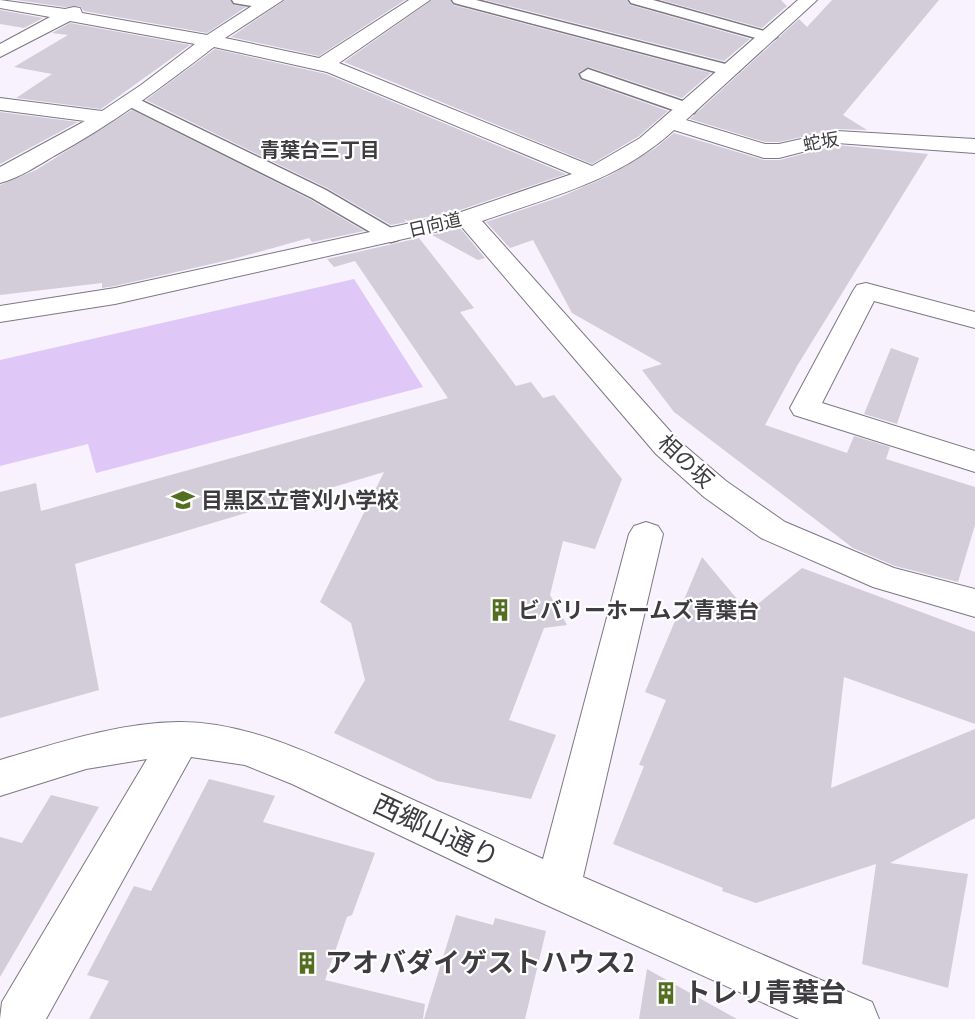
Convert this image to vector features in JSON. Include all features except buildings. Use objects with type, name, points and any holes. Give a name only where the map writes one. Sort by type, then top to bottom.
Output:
[{"type":"street","points":[[0,51],[97,0]]},
{"type":"street","points":[[322,64],[421,0]]},
{"type":"street","name":"日向道","points":[[0,314],[115,296],[467,218],[592,175],[648,143],[808,0]]},
{"type":"street","points":[[0,176],[57,146],[132,100],[211,41],[269,2]]},
{"type":"street","points":[[0,3],[211,41],[333,67],[592,175]]},
{"type":"street","points":[[0,104],[104,117]]},
{"type":"street","name":"蛇坂","points":[[680,116],[764,151],[779,151],[837,137],[975,146]]},
{"type":"street","name":"相の坂","points":[[467,218],[667,447],[715,489],[773,530],[885,578],[975,603]]},
{"type":"street","points":[[975,320],[866,291],[805,408],[975,462]]},
{"type":"street","points":[[558,888],[646,534]]},
{"type":"street","points":[[19,1019],[180,739]]},
{"type":"street","name":"西郷山通り","points":[[0,778],[86,752],[151,741],[180,739],[247,748],[278,759],[558,888],[855,1019]]},
{"type":"lane","points":[[239,0],[269,2]]},
{"type":"lane","points":[[459,0],[731,71]]},
{"type":"lane","points":[[636,0],[769,37]]},
{"type":"lane","points":[[588,74],[680,116]]},
{"type":"lane","points":[[132,100],[319,194],[390,236]]},
{"type":"shaded area","points":[[354,279],[423,387],[96,473],[88,444],[0,466],[0,360]]},
{"type":"place","name":"目黒区立菅刈小学校","points":[[183,500]]},
{"type":"place","name":"ビバリーホームズ青葉台","points":[[500,610]]},
{"type":"place","name":"アオバダイゲストハウス2","points":[[307,963]]},
{"type":"place","name":"トレリ青葉台","points":[[666,993]]},
{"type":"district","name":"青葉台三丁目","points":[[320,150]]}]
